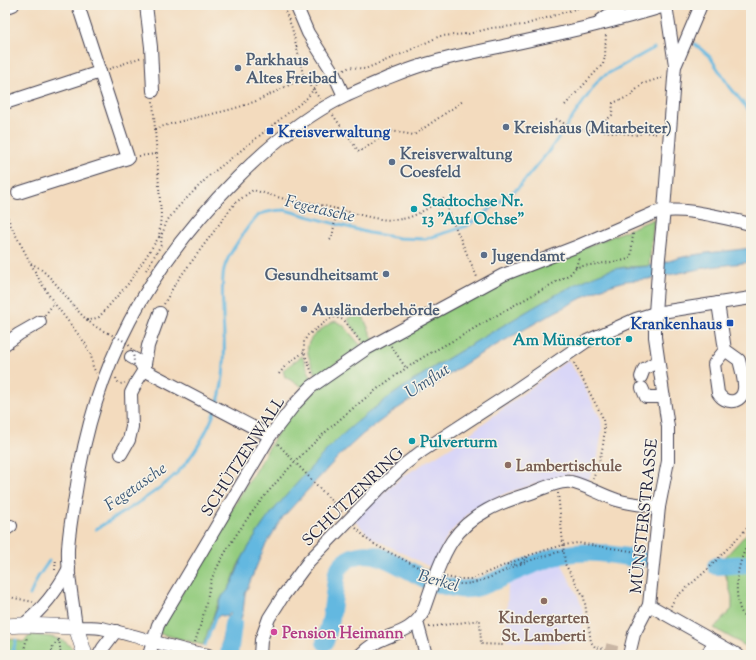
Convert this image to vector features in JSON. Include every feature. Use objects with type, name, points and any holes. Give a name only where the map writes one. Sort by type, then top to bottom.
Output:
[{"type":"main road","points":[[6,623],[25,631],[76,627],[85,655]]},
{"type":"street","points":[[5,8],[13,5]]},
{"type":"street","points":[[18,193],[128,158],[78,5]]},
{"type":"street","points":[[146,5],[152,53],[153,91]]},
{"type":"street","points":[[296,5],[308,33],[334,74],[344,96]]},
{"type":"street","points":[[601,23],[622,5]]},
{"type":"street","points":[[208,655],[99,628],[76,627],[69,568],[68,550],[80,465],[91,418],[106,373],[138,304],[178,243],[217,198],[258,157],[278,141],[327,106],[344,96],[382,80],[436,61],[572,31],[667,5],[675,65]]},
{"type":"street","points":[[675,65],[701,5]]},
{"type":"street","name":"MÜNSTERSTRASSE","points":[[629,655],[634,634],[649,605],[659,507],[668,461],[668,427],[655,337],[654,313],[664,210],[675,65]]},
{"type":"street","points":[[5,104],[100,72]]},
{"type":"street","points":[[664,210],[686,211],[751,224]]},
{"type":"street","name":"SCHÜTZENWALL","points":[[149,655],[158,624],[270,436],[303,394],[366,349],[503,275],[578,246],[631,222],[664,210]]},
{"type":"street","name":"SCHÜTZENRING","points":[[260,655],[261,640],[269,618],[282,596],[309,560],[348,519],[405,464],[422,451],[587,341],[636,319],[654,313],[751,298]]},
{"type":"street","points":[[718,303],[725,350]]},
{"type":"street","points":[[121,454],[129,440],[132,427],[131,393],[137,380],[136,364],[148,346],[160,313]]},
{"type":"street","points":[[5,344],[40,322]]},
{"type":"street","points":[[658,361],[644,369],[641,382],[646,397],[664,397]]},
{"type":"street","points":[[136,364],[270,436]]},
{"type":"street","points":[[426,655],[418,626],[422,614],[444,557],[453,541],[476,516],[506,501],[558,484],[570,482],[617,500],[659,507]]},
{"type":"street","points":[[25,631],[49,600],[69,568]]},
{"type":"street","points":[[649,605],[738,655]]},
{"type":"street","points":[[360,655],[374,644],[418,626]]},
{"type":"street","points":[[99,655],[102,648],[116,632]]},
{"type":"street","points":[[707,655],[714,642]]},
{"type":"path","points":[[87,321],[99,317],[128,284],[163,232],[167,220],[210,175],[307,98],[320,82],[350,67],[365,69],[440,36],[468,34],[491,28],[524,25],[587,5]]},
{"type":"path","points":[[284,8],[292,28],[304,78]]},
{"type":"path","points":[[565,105],[602,64],[605,57],[601,23]]},
{"type":"path","points":[[100,72],[152,53]]},
{"type":"path","points":[[596,130],[612,115],[613,103],[630,96],[642,84],[658,78]]},
{"type":"path","points":[[153,91],[161,215],[159,236]]},
{"type":"path","points":[[556,119],[576,130],[596,130],[637,135],[644,132],[670,135]]},
{"type":"path","points":[[128,158],[156,154]]},
{"type":"path","points":[[160,313],[175,284],[235,203],[253,190],[288,200],[312,203],[388,221],[411,217],[443,199],[481,287]]},
{"type":"path","points":[[330,240],[332,238],[337,209]]},
{"type":"path","points":[[5,210],[11,226],[40,281],[54,303],[85,343],[91,355],[93,368],[96,373]]},
{"type":"path","points":[[192,652],[201,623],[211,580],[219,564],[240,530],[256,508],[296,462],[337,422],[368,395],[406,368],[570,274],[576,267],[626,260],[631,257],[633,229],[631,222]]},
{"type":"path","points":[[30,262],[44,272],[87,321],[98,329],[128,343],[134,354],[136,364]]},
{"type":"path","points":[[316,384],[304,352],[304,341],[308,335],[330,319],[335,317],[344,320],[366,349]]},
{"type":"path","points":[[385,338],[406,368]]},
{"type":"path","points":[[279,374],[286,365],[304,352]]},
{"type":"path","points":[[568,354],[602,416],[605,426],[600,462],[589,489]]},
{"type":"path","points":[[116,377],[120,384],[127,382]]},
{"type":"path","points":[[270,436],[302,468],[368,540],[434,581],[444,581],[453,584],[472,583],[490,578],[519,564],[530,555]]},
{"type":"path","points":[[558,484],[562,545],[566,568],[584,597],[591,642],[596,647],[605,649]]},
{"type":"path","points":[[666,614],[676,598],[707,570],[751,524]]},
{"type":"path","points":[[751,539],[742,557],[739,569],[737,593],[741,611],[751,629]]},
{"type":"path","points":[[434,581],[471,579],[530,555],[562,545],[578,543],[654,555]]},
{"type":"path","points":[[506,564],[510,566],[519,564],[563,551]]},
{"type":"path","points":[[471,579],[472,583]]},
{"type":"path","points":[[5,596],[34,602],[38,601]]},
{"type":"path","points":[[418,626],[480,620],[481,644],[504,645]]},
{"type":"path","points":[[23,655],[25,631]]},
{"type":"path","points":[[50,655],[53,646],[59,640],[62,655],[69,652]]},
{"type":"shaded area","name":"Lambertischule","points":[[568,360],[579,377],[601,419],[602,429],[598,457],[588,481],[569,474],[506,493],[472,510],[448,535],[432,568],[371,537],[353,519],[402,477],[457,443]]},
{"type":"shaded area","name":"Kindergarten St. Lamberti","points":[[561,561],[578,596],[583,611],[582,643],[535,643],[506,640],[508,581],[525,573]]},
{"type":"green space","points":[[654,219],[649,266],[624,267],[609,271],[569,288],[437,365],[376,407],[347,432],[273,511],[259,530],[238,565],[226,594],[223,595],[217,606],[203,645],[158,633],[286,419],[344,363],[506,280]]},
{"type":"green space","points":[[361,312],[374,341],[366,346],[348,319]]},
{"type":"green space","points":[[335,321],[343,325],[361,346],[317,377],[309,358],[309,342],[319,331]]},
{"type":"green space","points":[[302,356],[313,382],[305,388],[285,377],[283,370]]},
{"type":"green space","points":[[751,529],[751,649],[714,628],[732,609],[732,597],[725,573],[714,569]]},
{"type":"green space","points":[[31,635],[51,637],[63,641],[73,649],[76,655],[5,655],[5,639],[8,638],[23,642]]},
{"type":"water","points":[[751,248],[751,262],[710,267],[648,279],[625,281],[599,289],[477,356],[391,413],[363,434],[339,456],[283,517],[265,546],[245,594],[243,612],[236,635],[237,650],[222,648],[222,638],[231,614],[229,613],[228,617],[220,615],[216,619],[213,618],[223,595],[229,588],[242,559],[258,532],[278,505],[315,463],[335,442],[379,404],[429,370],[529,310],[555,295],[594,276],[618,268],[650,266],[678,258],[704,253]]},
{"type":"waterway","name":"Fegetasche","points":[[695,44],[710,57],[729,86],[751,113]]},
{"type":"waterway","name":"Fegetasche","points":[[217,405],[222,384],[224,362],[222,287],[224,269],[232,251],[256,218],[269,211],[285,210],[369,233],[399,238],[425,239],[467,226],[518,188],[549,151],[600,78],[654,48]]},
{"type":"waterway","name":"Fegetasche","points":[[96,529],[148,496],[177,473],[183,467],[199,443],[209,426],[215,410]]},
{"type":"waterway","name":"Berkel","points":[[325,642],[331,618],[337,572],[343,563],[358,555],[375,555],[435,583],[459,589],[479,587],[536,563],[572,553],[611,554],[640,559]]},
{"type":"waterway","name":"Fegetasche","points":[[30,595],[38,577],[49,561]]},
{"type":"waterway","name":"Berkel","points":[[716,566],[751,564]]},
{"type":"waterway","points":[[205,645],[216,616]]},
{"type":"waterway","name":"Umflut","points":[[229,655],[233,624]]},
{"type":"waterway","name":"Fegetasche","points":[[12,655],[16,640]]},
{"type":"tunnel","points":[[605,649],[620,653]]},
{"type":"place","name":"Parkhaus Altes Freibad","points":[[238,68]]},
{"type":"place","name":"Kreishaus (Mitarbeiter)","points":[[506,127]]},
{"type":"place","name":"Kreisverwaltung","points":[[270,131]]},
{"type":"place","name":"Kreisverwaltung Coesfeld","points":[[392,162]]},
{"type":"place","name":"Stadtochse Nr. 13 \"Auf Ochse\"","points":[[414,209]]},
{"type":"place","name":"Jugendamt","points":[[484,255]]},
{"type":"place","name":"Gesundheitsamt","points":[[386,274]]},
{"type":"place","name":"Ausländerbehörde","points":[[304,309]]},
{"type":"place","name":"Krankenhaus","points":[[730,323]]},
{"type":"place","name":"Am Münstertor","points":[[629,339]]},
{"type":"place","name":"Pulverturm","points":[[412,441]]},
{"type":"place","name":"Lambertischule","points":[[508,465]]},
{"type":"place","name":"Kindergarten St. Lamberti","points":[[544,601]]},
{"type":"place","name":"Pension Heimann","points":[[274,632]]}]
